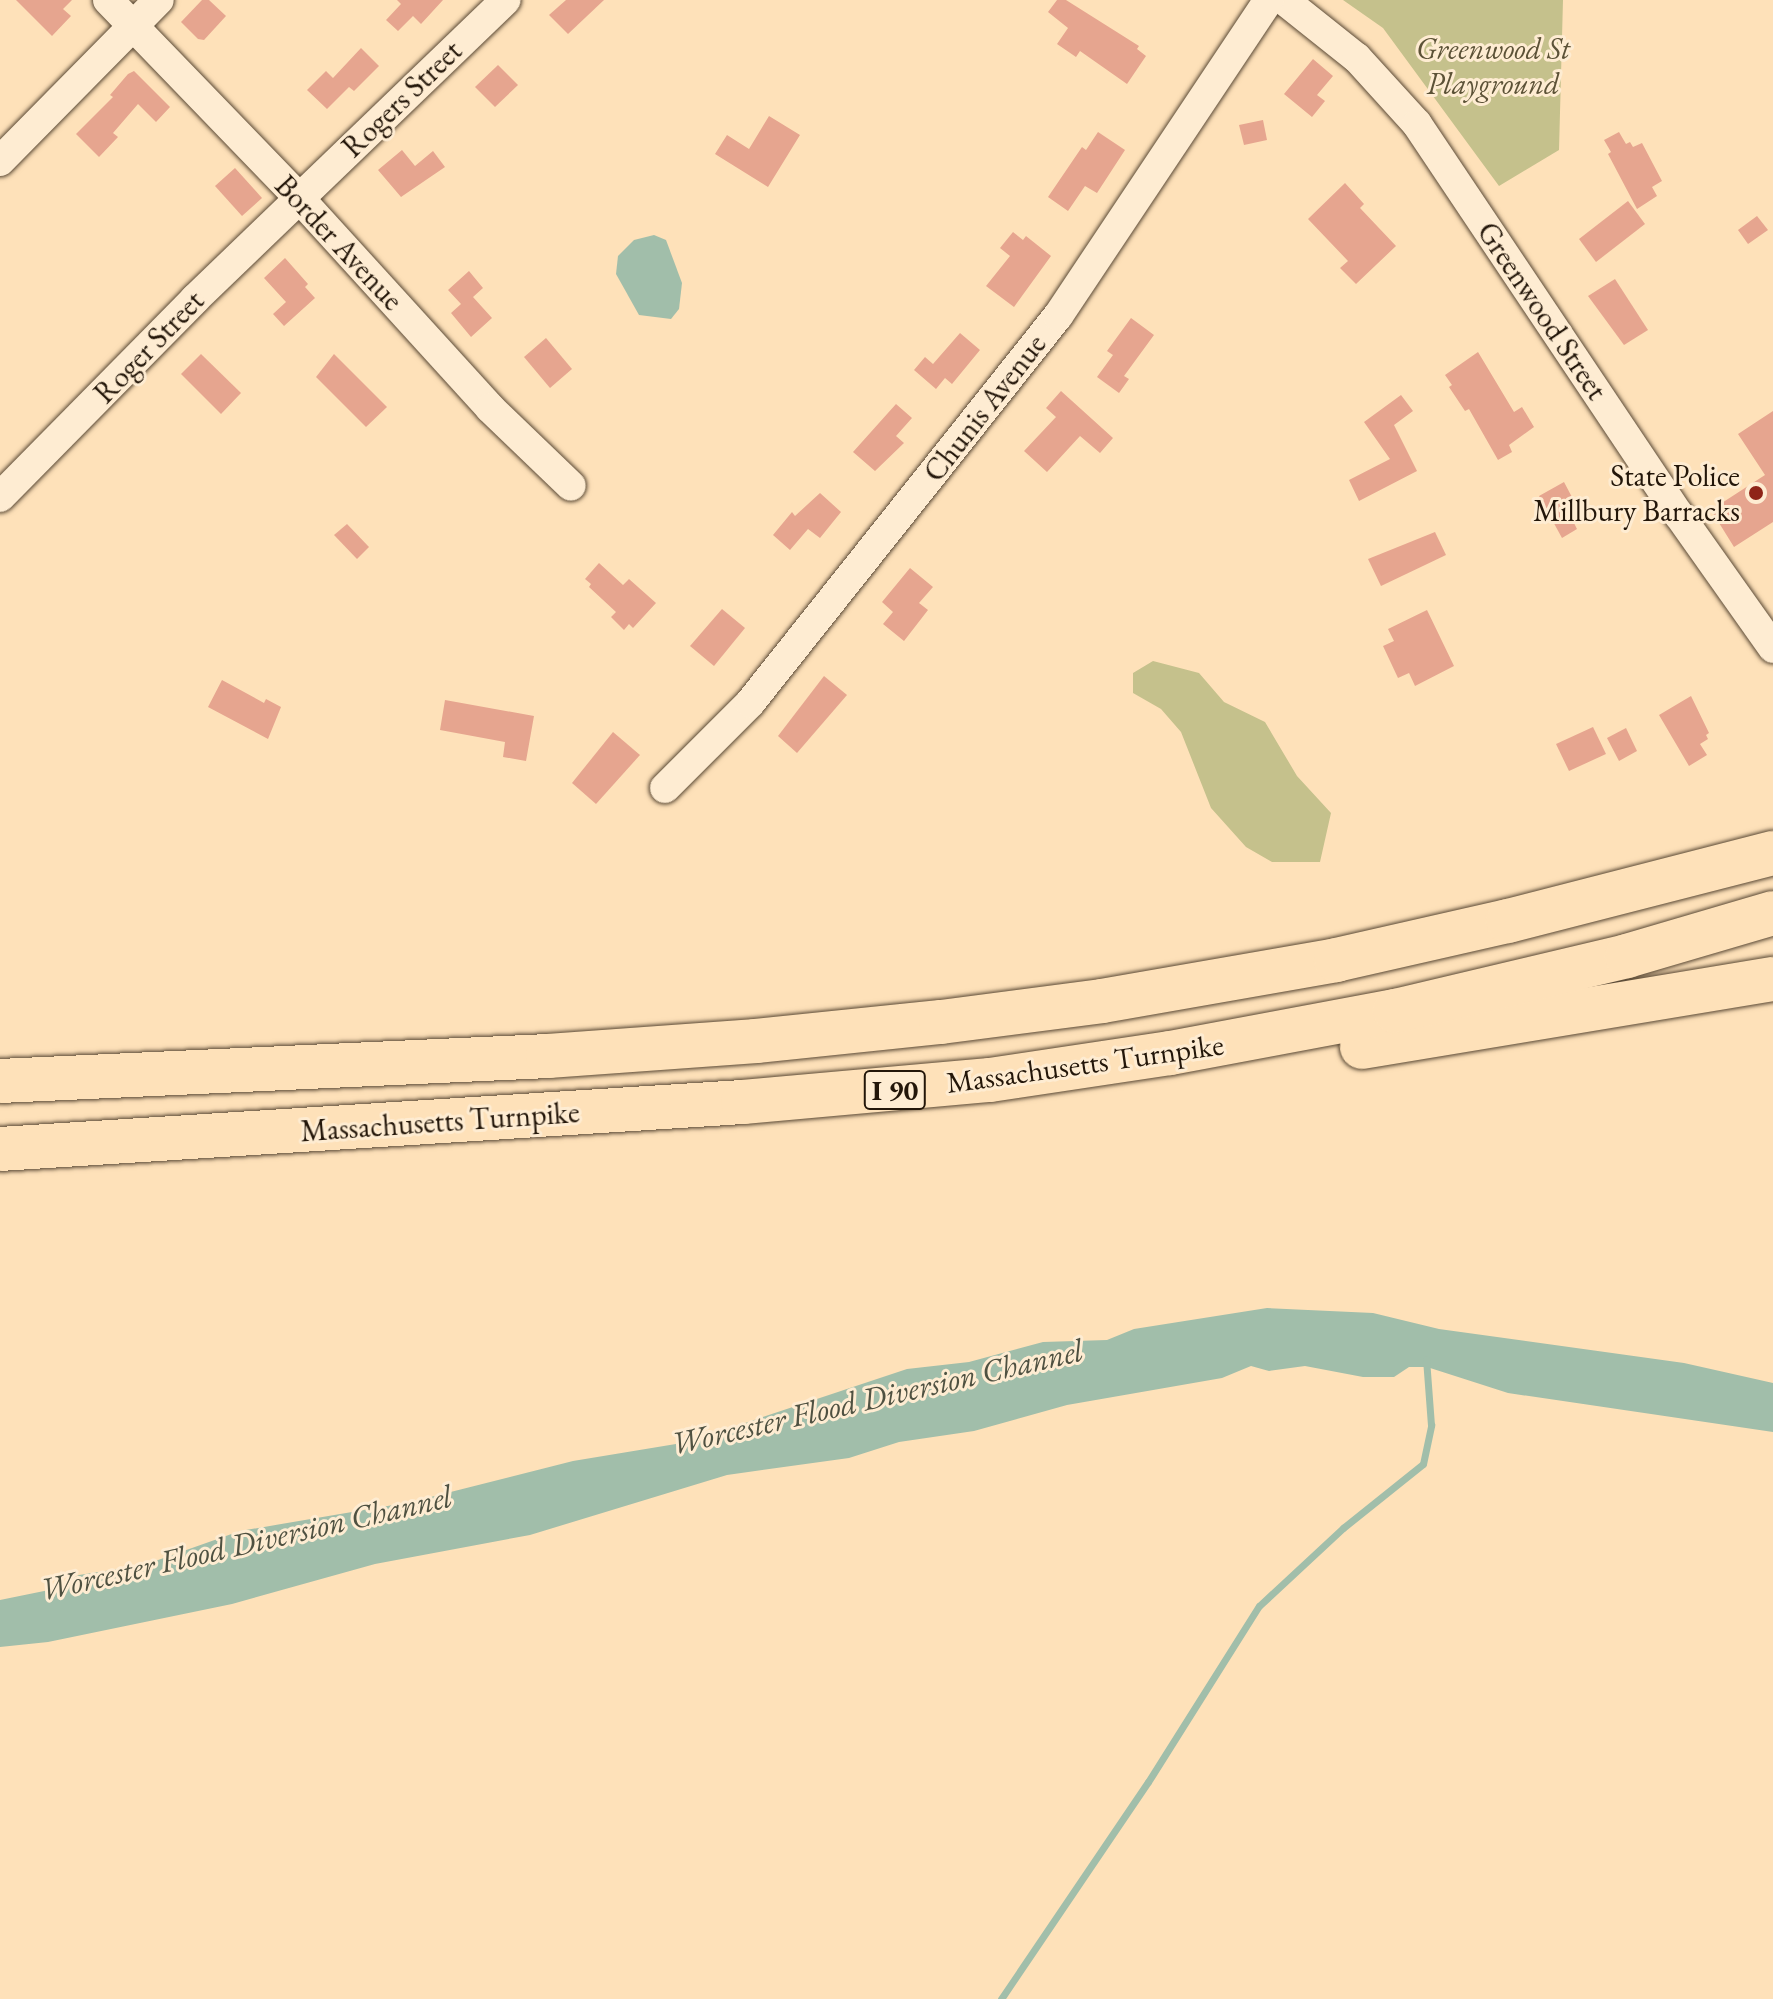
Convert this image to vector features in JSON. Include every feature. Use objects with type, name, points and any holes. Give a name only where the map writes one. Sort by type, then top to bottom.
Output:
[{"type":"highway","name":"Massachusetts Turnpike","points":[[0,1081],[548,1056],[756,1041],[956,1020],[1102,1001],[1336,960],[1551,911],[1773,853]]},
{"type":"highway","name":"Massachusetts Turnpike","points":[[0,1149],[743,1102],[990,1080],[1170,1053],[1409,1008],[1597,964],[1773,913]]},
{"type":"highway","points":[[990,1080],[1114,1076],[1266,1064],[1773,979]]},
{"type":"street","name":"Border Avenue","points":[[108,0],[300,199],[490,408],[571,486]]},
{"type":"street","points":[[0,161],[159,0]]},
{"type":"street","name":"Rogers Street","points":[[300,199],[506,0]]},
{"type":"street","name":"Chunis Avenue","points":[[665,788],[750,703],[1058,316],[1269,0]]},
{"type":"street","name":"Greenwood Street","points":[[1284,0],[1357,58],[1417,124],[1679,515],[1773,648]]},
{"type":"street","name":"Roger Street","points":[[0,497],[195,299],[300,199]]},
{"type":"green space","name":"Greenwood St Playground","points":[[1343,0],[1563,0],[1559,150],[1499,186],[1383,28]]},
{"type":"green space","points":[[1153,661],[1199,673],[1224,702],[1265,722],[1297,776],[1331,813],[1320,862],[1272,862],[1246,847],[1211,808],[1181,732],[1161,709],[1133,693],[1133,673]]},
{"type":"water","points":[[654,235],[666,240],[682,283],[679,309],[671,319],[639,315],[616,274],[618,256],[634,240]]},
{"type":"water","name":"Worcester Flood Diversion Channel","points":[[1267,1308],[1373,1313],[1439,1329],[1684,1363],[1773,1383],[1773,1432],[1508,1393],[1427,1367],[1409,1367],[1394,1377],[1363,1377],[1305,1366],[1269,1371],[1251,1366],[1222,1378],[1067,1405],[974,1431],[899,1442],[849,1458],[727,1475],[530,1535],[375,1564],[232,1604],[48,1642],[0,1647],[0,1600],[49,1590],[79,1575],[144,1565],[240,1531],[411,1502],[573,1461],[688,1442],[907,1369],[969,1362],[1043,1342],[1107,1340],[1134,1329]]},
{"type":"building","points":[[16,0],[72,0],[63,9],[71,16],[52,36]]},
{"type":"building","points":[[202,0],[209,0],[226,16],[204,40],[198,39],[181,22]]},
{"type":"building","points":[[397,0],[443,0],[421,24],[413,16],[398,31],[386,20],[401,4]]},
{"type":"building","points":[[566,0],[604,0],[568,34],[549,15]]},
{"type":"building","points":[[1057,0],[1066,0],[1139,46],[1137,49],[1146,56],[1127,84],[1080,51],[1076,57],[1057,44],[1068,28],[1048,12]]},
{"type":"building","points":[[361,48],[379,66],[354,91],[349,87],[327,109],[307,90],[326,71],[333,78]]},
{"type":"building","points":[[1313,59],[1333,76],[1317,95],[1325,101],[1312,117],[1284,94]]},
{"type":"building","points":[[498,65],[518,85],[495,107],[475,87]]},
{"type":"building","points":[[134,71],[170,107],[156,122],[138,104],[113,133],[118,137],[99,157],[76,134]]},
{"type":"building","points":[[769,116],[800,135],[768,187],[715,154],[727,135],[749,149]]},
{"type":"building","points":[[1263,120],[1267,140],[1244,145],[1239,125]]},
{"type":"building","points":[[1098,132],[1125,150],[1097,193],[1085,186],[1068,211],[1048,197],[1082,147],[1086,150]]},
{"type":"building","points":[[1619,132],[1626,144],[1630,142],[1633,147],[1642,143],[1662,181],[1652,187],[1657,196],[1637,209],[1608,154],[1611,152],[1604,140]]},
{"type":"building","points":[[402,150],[415,166],[433,151],[445,167],[401,197],[378,170]]},
{"type":"building","points":[[235,168],[262,198],[242,216],[215,186]]},
{"type":"building","points":[[1345,183],[1364,204],[1360,208],[1396,246],[1356,284],[1340,268],[1348,261],[1308,219]]},
{"type":"building","points":[[1628,201],[1645,224],[1596,262],[1579,239]]},
{"type":"building","points":[[1757,216],[1768,230],[1748,244],[1738,230]]},
{"type":"building","points":[[1013,232],[1023,240],[1026,236],[1051,256],[1014,307],[986,286],[1010,256],[1000,248]]},
{"type":"building","points":[[285,258],[308,284],[305,287],[315,298],[284,326],[273,314],[286,302],[264,278]]},
{"type":"building","points":[[469,271],[483,288],[473,297],[492,318],[471,337],[451,313],[461,304],[448,290]]},
{"type":"building","points":[[1615,279],[1648,330],[1624,345],[1588,296]]},
{"type":"building","points":[[1131,318],[1154,335],[1124,376],[1129,379],[1119,393],[1097,377],[1113,355],[1107,351]]},
{"type":"building","points":[[960,333],[980,350],[952,384],[945,378],[936,389],[914,370],[925,357],[933,364]]},
{"type":"building","points":[[546,338],[572,369],[550,388],[524,357]]},
{"type":"building","points":[[1478,352],[1514,412],[1522,407],[1534,427],[1509,445],[1512,452],[1498,460],[1469,409],[1465,411],[1449,387],[1452,385],[1445,375]]},
{"type":"building","points":[[201,354],[241,393],[221,414],[181,374]]},
{"type":"building","points":[[334,354],[387,407],[366,427],[316,377]]},
{"type":"building","points":[[1061,391],[1113,438],[1100,453],[1080,436],[1047,472],[1024,451],[1056,417],[1046,408]]},
{"type":"building","points":[[1401,395],[1413,411],[1394,425],[1417,471],[1359,501],[1349,480],[1390,459],[1364,422]]},
{"type":"building","points":[[896,404],[912,418],[896,436],[904,443],[875,471],[853,452]]},
{"type":"building","name":"State Police Millbury Barracks","points":[[1773,411],[1773,522],[1734,547],[1711,510],[1765,475],[1738,434]]},
{"type":"building","points":[[1564,482],[1583,518],[1574,523],[1577,529],[1562,538],[1539,496]]},
{"type":"building","points":[[820,493],[841,512],[820,538],[808,529],[790,550],[773,535],[792,512],[795,516]]},
{"type":"building","points":[[347,524],[369,547],[357,559],[334,535]]},
{"type":"building","points":[[1435,532],[1446,555],[1381,586],[1368,559]]},
{"type":"building","points":[[599,563],[623,585],[629,579],[656,603],[633,628],[629,624],[624,630],[611,617],[616,612],[589,587],[591,584],[585,579]]},
{"type":"building","points":[[910,568],[933,587],[919,603],[928,610],[904,641],[883,624],[893,612],[882,602]]},
{"type":"building","points":[[722,609],[745,628],[714,666],[690,646]]},
{"type":"building","points":[[1427,610],[1454,666],[1415,686],[1409,673],[1398,678],[1383,646],[1394,641],[1388,629]]},
{"type":"building","points":[[824,676],[847,695],[797,753],[778,736]]},
{"type":"building","points":[[222,680],[264,703],[266,699],[281,707],[268,739],[208,707]]},
{"type":"building","points":[[1691,696],[1709,733],[1706,735],[1708,739],[1700,744],[1707,755],[1689,766],[1659,715]]},
{"type":"building","points":[[445,700],[534,716],[526,761],[503,757],[505,742],[440,730]]},
{"type":"building","points":[[1593,727],[1606,754],[1569,771],[1556,744]]},
{"type":"building","points":[[1626,728],[1637,751],[1619,761],[1607,738]]},
{"type":"building","points":[[613,732],[640,755],[596,804],[572,783]]},
{"type":"waterway","points":[[1001,1999],[1148,1782],[1259,1606],[1343,1528],[1423,1464],[1431,1425],[1426,1359]]},
{"type":"place","name":"State Police Millbury Barracks","points":[[1756,493]]}]
